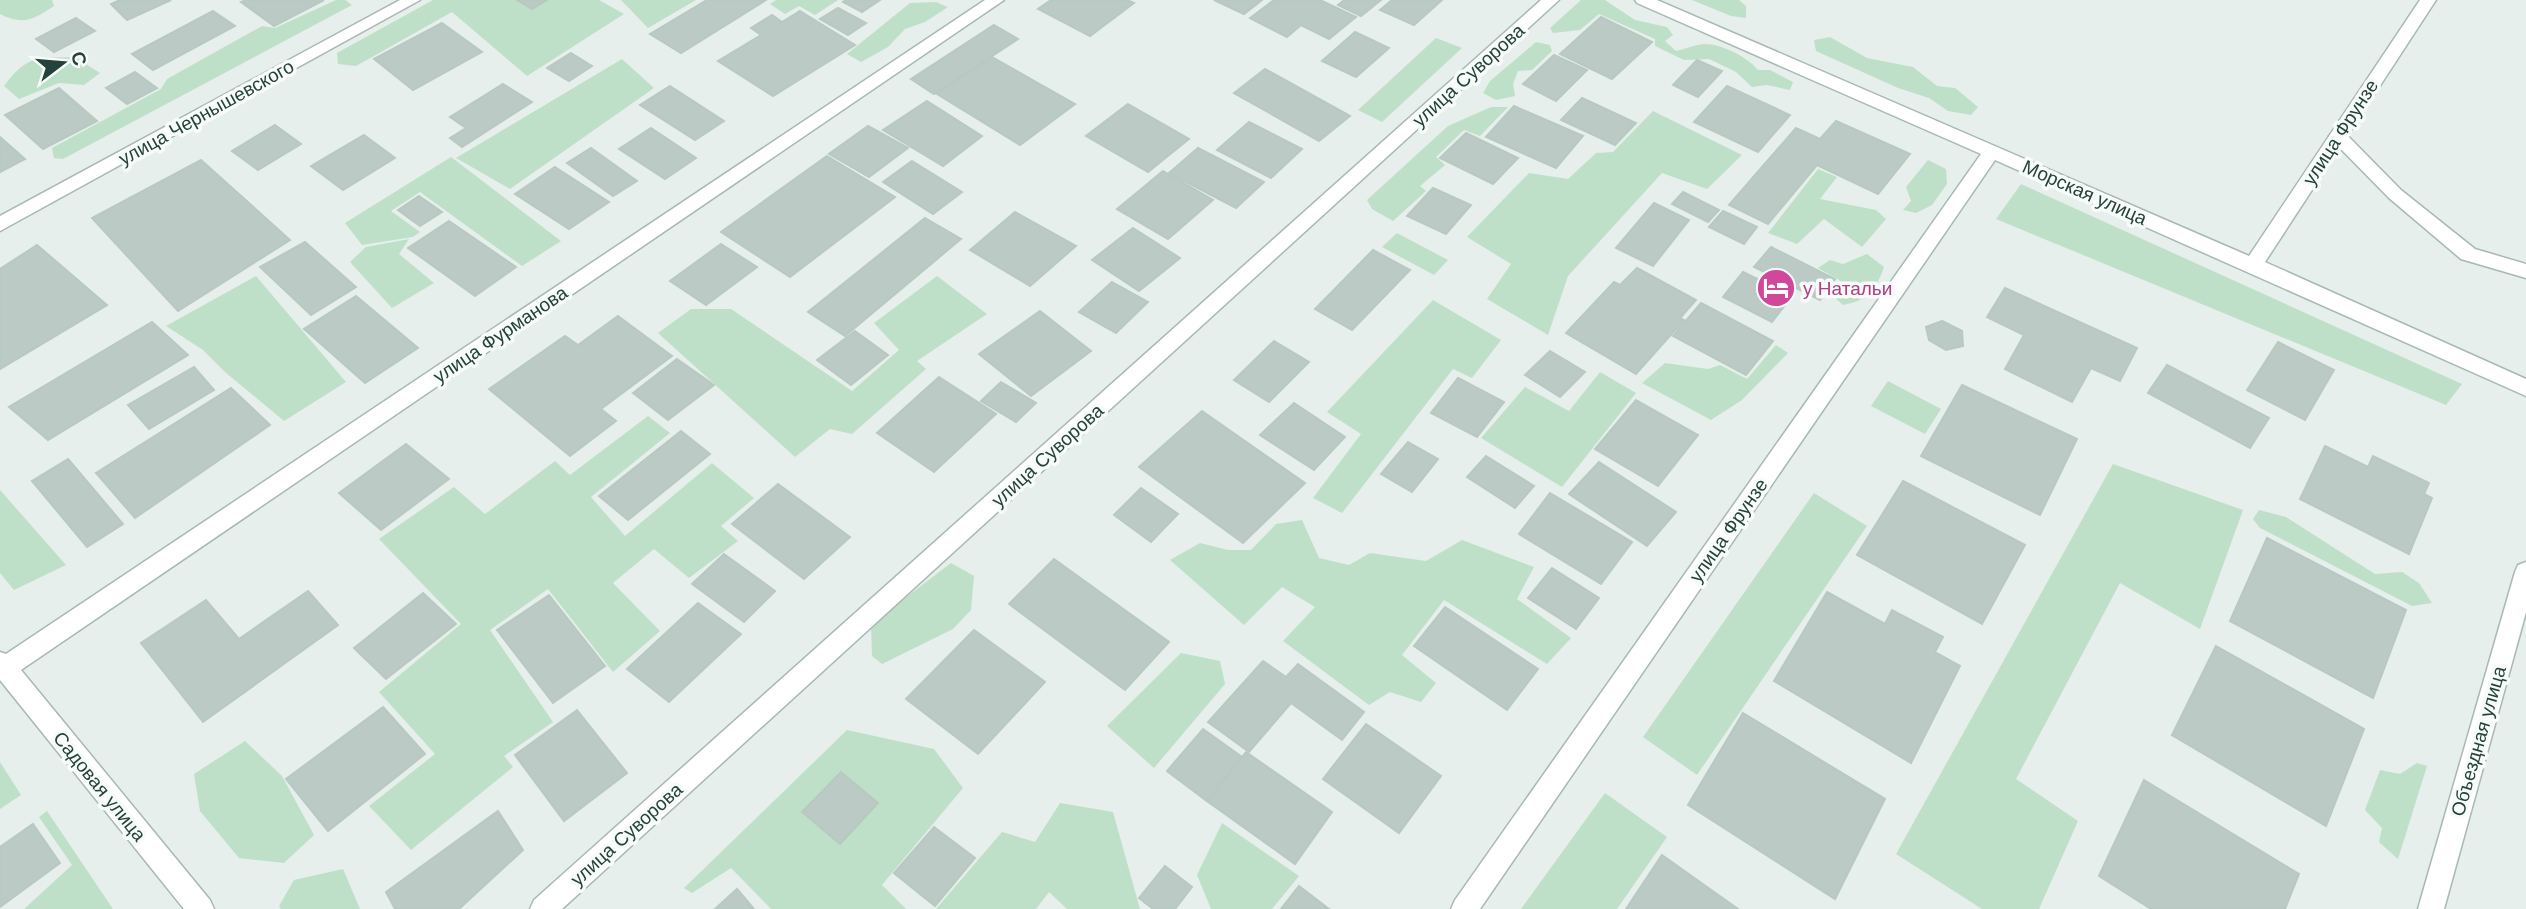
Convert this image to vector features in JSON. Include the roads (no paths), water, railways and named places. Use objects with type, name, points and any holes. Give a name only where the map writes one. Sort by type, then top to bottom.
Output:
[{"type":"street","name":"улица Чернышевского","points":[[0,224],[411,0]]},
{"type":"street","name":"улица Фурманова","points":[[2,665],[996,0]]},
{"type":"street","name":"улица Суворова","points":[[543,909],[1551,0]]},
{"type":"street","name":"Морская улица","points":[[1643,0],[2253,265],[2526,388]]},
{"type":"street","name":"улица Фрунзе","points":[[2253,265],[2428,0]]},
{"type":"street","points":[[2338,136],[2395,194],[2468,254],[2524,272]]},
{"type":"street","name":"улица Фрунзе","points":[[1464,909],[1992,151]]},
{"type":"street","name":"Объездная улица","points":[[2431,909],[2526,572]]},
{"type":"street","name":"Садовая улица","points":[[2,665],[201,909]]},
{"type":"place","name":"у Натальи","points":[[1776,288]]}]
